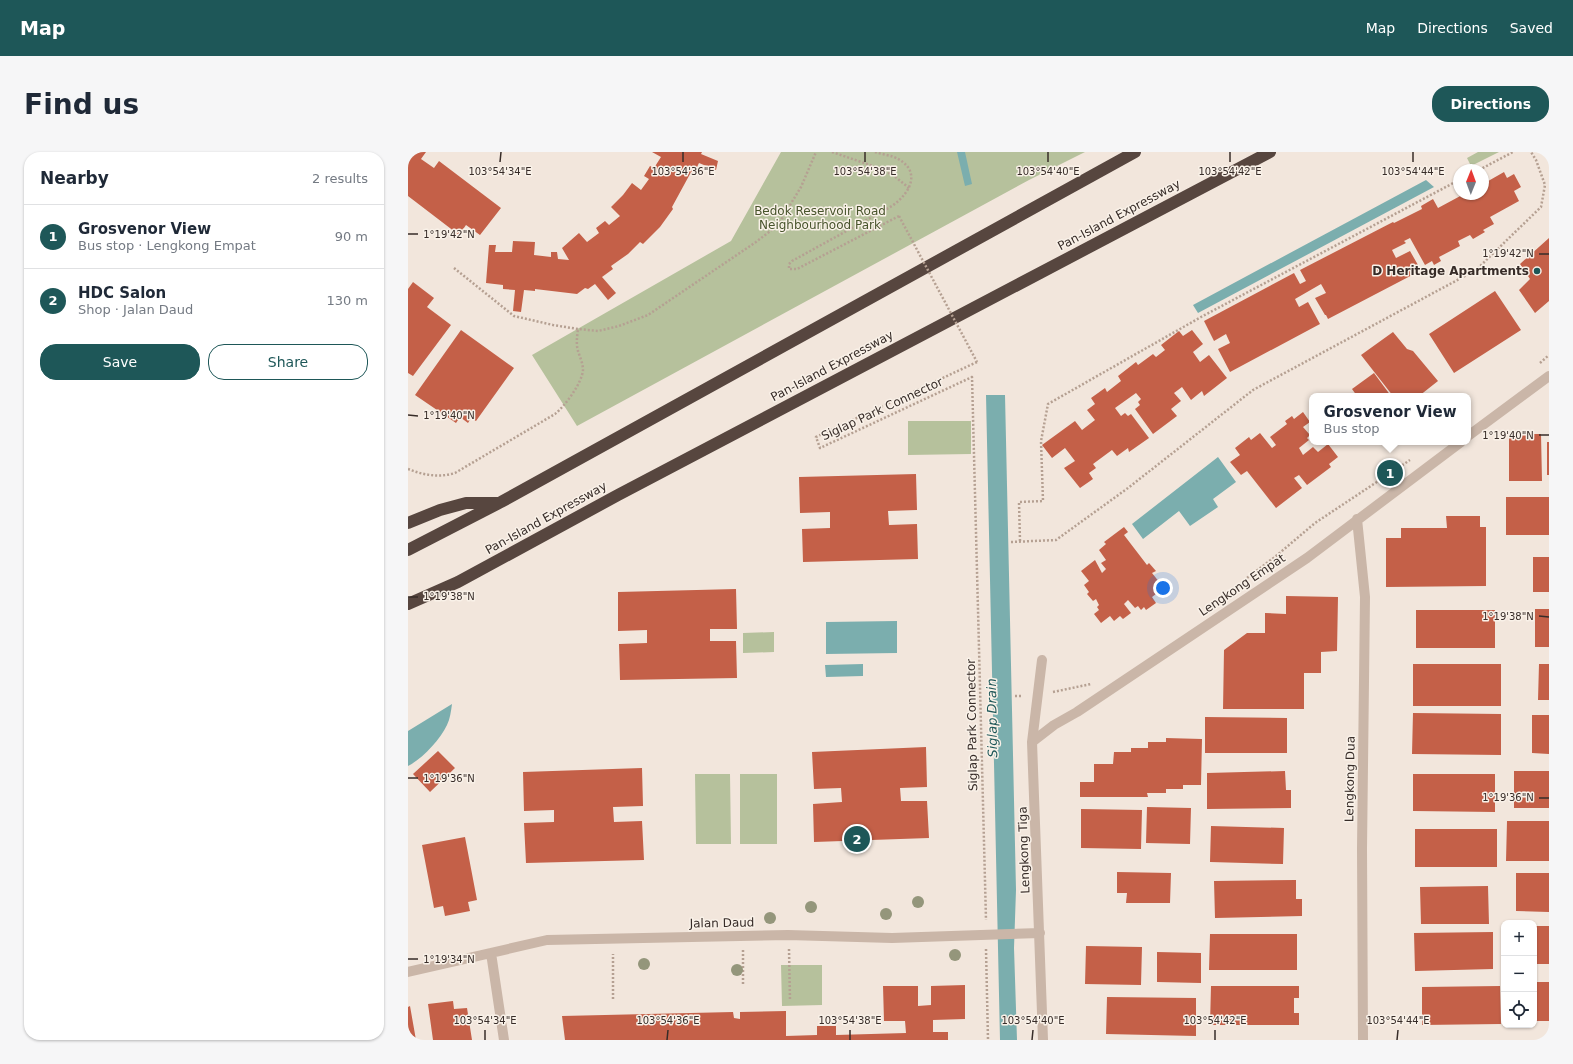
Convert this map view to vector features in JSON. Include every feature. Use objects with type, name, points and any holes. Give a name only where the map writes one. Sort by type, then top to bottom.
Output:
[{"type":"highway","points":[[408,550],[501,502],[1135,152]]},
{"type":"highway","name":"Pan-Island Expressway","points":[[408,604],[458,582],[625,491],[1270,152]]},
{"type":"highway","points":[[408,523],[440,510],[466,503],[501,502]]},
{"type":"street","points":[[1471,434],[1549,376]]},
{"type":"street","name":"Lengkong Empat","points":[[1032,742],[1054,725],[1077,712],[1306,558],[1457,445]]},
{"type":"street","name":"Lengkong Dua","points":[[1357,519],[1365,597],[1362,849],[1363,1040]]},
{"type":"street","name":"Lengkong Tiga","points":[[1042,660],[1032,742],[1043,1040]]},
{"type":"street","name":"Jalan Daud","points":[[408,972],[547,940],[788,935],[892,938],[1040,933]]},
{"type":"street","points":[[491,953],[504,1040]]},
{"type":"path","points":[[454,268],[514,316],[553,326],[578,329],[598,330],[619,326],[648,315],[756,242],[778,225],[801,187],[816,152]]},
{"type":"path","points":[[832,152],[873,166],[893,175],[909,188],[911,172],[905,164],[893,157],[875,152]]},
{"type":"path","points":[[1489,164],[1513,152]]},
{"type":"path","points":[[1010,542],[1056,540],[1128,488],[1253,390],[1476,270],[1541,207],[1545,184],[1536,160],[1531,152]]},
{"type":"path","points":[[1020,542],[1019,502],[1043,501],[1040,441],[1048,404],[1201,317],[1453,183]]},
{"type":"path","name":"Siglap Park Connector","points":[[909,188],[903,198],[892,206],[792,261],[789,264],[789,269],[797,269],[899,216],[977,362],[816,437],[820,448],[972,376],[988,1040]]},
{"type":"path","points":[[408,469],[430,475],[455,473],[555,414],[567,402],[583,370],[578,349],[578,329]]},
{"type":"path","points":[[1246,579],[1276,556],[1315,522],[1411,459]]},
{"type":"path","points":[[1038,695],[1092,684]]},
{"type":"path","points":[[788,935],[790,1000]]},
{"type":"path","points":[[743,984],[744,936]]},
{"type":"path","points":[[612,939],[613,999]]},
{"type":"green space","name":"Bedok Reservoir Road Neighbourhood Park","points":[[781,152],[1085,152],[1029,180],[577,426],[532,355],[731,241]]},
{"type":"green space","points":[[1478,152],[1499,152],[1475,164],[1470,164],[1467,158]]},
{"type":"green space","points":[[908,421],[971,421],[971,454],[908,455]]},
{"type":"green space","points":[[774,632],[774,652],[743,653],[743,633]]},
{"type":"green space","points":[[695,774],[730,774],[731,844],[696,844]]},
{"type":"green space","points":[[740,774],[777,774],[777,844],[740,844]]},
{"type":"green space","points":[[781,965],[822,965],[822,1005],[782,1006]]},
{"type":"water","points":[[957,152],[965,152],[972,184],[965,186]]},
{"type":"water","points":[[1426,180],[1434,187],[1198,313],[1193,305]]},
{"type":"water","points":[[986,395],[1005,395],[1016,890],[1014,948],[1017,1040],[1000,1040]]},
{"type":"water","points":[[1218,457],[1236,482],[1213,499],[1218,507],[1190,526],[1179,511],[1143,539],[1132,524]]},
{"type":"water","points":[[897,621],[897,653],[826,654],[826,622]]},
{"type":"water","points":[[863,664],[863,676],[826,677],[825,665]]},
{"type":"water","points":[[452,704],[448,723],[440,737],[425,754],[408,766],[408,731]]},
{"type":"building","points":[[408,152],[426,152],[421,159],[434,168],[439,161],[501,208],[480,235],[466,225],[459,235],[408,196]]},
{"type":"building","points":[[652,152],[702,152],[701,154],[718,161],[716,170],[699,163],[693,175],[690,174],[672,207],[673,209],[660,227],[643,244],[640,242],[628,254],[611,266],[613,269],[602,277],[616,293],[608,300],[595,284],[588,289],[585,288],[577,294],[535,289],[535,291],[524,290],[521,312],[513,311],[515,290],[503,289],[503,285],[486,283],[489,245],[496,245],[495,252],[512,252],[513,241],[535,242],[534,255],[551,257],[551,252],[557,252],[558,259],[569,260],[562,248],[579,233],[587,242],[599,233],[596,228],[605,221],[609,225],[620,216],[611,207],[632,183],[641,190],[649,179],[644,176],[650,166],[654,168],[661,157]]},
{"type":"building","points":[[1504,172],[1507,178],[1514,174],[1521,187],[1514,191],[1519,201],[1490,217],[1494,224],[1483,230],[1485,232],[1473,239],[1470,235],[1458,241],[1460,246],[1439,257],[1441,261],[1434,265],[1432,261],[1425,265],[1410,238],[1404,241],[1406,243],[1392,250],[1396,258],[1410,251],[1418,265],[1415,266],[1418,272],[1328,319],[1315,298],[1326,293],[1321,284],[1295,299],[1299,307],[1308,302],[1320,324],[1230,372],[1218,349],[1230,343],[1226,334],[1214,341],[1204,321],[1294,273],[1300,284],[1306,281],[1300,270],[1393,222],[1394,223],[1422,209],[1421,206],[1433,199],[1438,208],[1453,200],[1489,200],[1489,181]]},
{"type":"building","name":"D Heritage Apartments","points":[[1549,238],[1549,301],[1535,313],[1519,290],[1530,279],[1520,264]]},
{"type":"building","points":[[413,282],[434,298],[427,307],[451,325],[413,376],[408,373],[408,289]]},
{"type":"building","points":[[1495,291],[1521,330],[1454,373],[1429,334]]},
{"type":"building","points":[[461,330],[514,368],[476,421],[471,418],[468,423],[460,417],[456,423],[415,395]]},
{"type":"building","points":[[1192,330],[1203,344],[1193,352],[1200,362],[1209,355],[1227,378],[1204,396],[1202,391],[1191,400],[1182,387],[1174,393],[1181,401],[1171,409],[1177,416],[1153,434],[1135,409],[1140,405],[1138,402],[1141,399],[1136,393],[1115,408],[1121,416],[1125,413],[1128,416],[1131,414],[1149,438],[1129,452],[1128,448],[1117,456],[1112,450],[1093,464],[1096,468],[1089,473],[1093,479],[1080,488],[1064,468],[1075,461],[1065,448],[1052,458],[1042,445],[1075,421],[1082,430],[1095,420],[1087,410],[1095,404],[1091,398],[1105,388],[1107,392],[1121,381],[1118,376],[1136,362],[1138,365],[1153,354],[1156,357],[1165,350],[1161,345],[1179,331],[1183,336]]},
{"type":"building","points":[[1393,332],[1407,349],[1413,351],[1438,381],[1423,393],[1391,393],[1361,355]]},
{"type":"building","points":[[1374,373],[1389,393],[1355,393],[1352,389]]},
{"type":"building","points":[[1303,412],[1309,421],[1309,423],[1303,427],[1309,434],[1307,438],[1309,440],[1299,448],[1303,455],[1313,447],[1318,452],[1329,445],[1338,457],[1329,464],[1331,467],[1307,485],[1299,475],[1294,478],[1302,488],[1276,508],[1247,471],[1241,475],[1230,462],[1240,455],[1235,448],[1249,437],[1251,440],[1260,433],[1272,448],[1276,445],[1270,437],[1287,424],[1285,421],[1292,416],[1294,419]]},
{"type":"building","points":[[1541,434],[1542,481],[1509,481],[1509,435]]},
{"type":"building","points":[[1547,442],[1549,442],[1549,475],[1547,475]]},
{"type":"building","points":[[916,474],[917,510],[888,511],[889,525],[917,524],[918,559],[803,562],[802,529],[830,528],[830,512],[800,513],[799,477]]},
{"type":"building","points":[[1506,497],[1549,497],[1549,535],[1506,535]]},
{"type":"building","points":[[1446,516],[1480,516],[1480,527],[1486,527],[1486,586],[1386,587],[1386,538],[1401,538],[1401,528],[1447,528]]},
{"type":"building","points":[[1124,527],[1128,532],[1124,535],[1147,565],[1149,563],[1156,571],[1152,573],[1164,588],[1152,597],[1156,603],[1146,610],[1144,607],[1141,610],[1138,606],[1135,608],[1128,600],[1124,604],[1131,613],[1123,619],[1120,616],[1114,621],[1110,616],[1101,623],[1094,614],[1099,610],[1097,607],[1099,605],[1096,599],[1093,601],[1087,594],[1089,592],[1084,585],[1089,581],[1081,571],[1095,560],[1102,573],[1106,569],[1101,563],[1106,560],[1099,550],[1106,544],[1104,542]]},
{"type":"building","points":[[1533,557],[1549,557],[1549,592],[1533,592]]},
{"type":"building","points":[[736,589],[737,629],[710,629],[710,641],[736,641],[737,678],[620,680],[619,644],[647,643],[647,630],[618,631],[618,592]]},
{"type":"building","points":[[1286,596],[1338,597],[1337,651],[1321,652],[1321,673],[1304,673],[1304,709],[1223,709],[1224,650],[1247,633],[1265,633],[1265,613],[1286,614]]},
{"type":"building","points":[[1535,609],[1549,609],[1549,647],[1535,647]]},
{"type":"building","points":[[1416,610],[1495,610],[1495,648],[1416,648]]},
{"type":"building","points":[[1413,664],[1501,664],[1501,706],[1413,706]]},
{"type":"building","points":[[1539,664],[1549,664],[1549,700],[1538,700]]},
{"type":"building","points":[[1413,713],[1501,714],[1501,755],[1412,754]]},
{"type":"building","points":[[1532,715],[1549,715],[1549,754],[1532,753]]},
{"type":"building","points":[[1205,717],[1287,718],[1287,753],[1205,753]]},
{"type":"building","points":[[1166,738],[1202,739],[1201,785],[1183,785],[1183,789],[1166,789],[1166,793],[1147,793],[1148,797],[1080,797],[1080,782],[1094,782],[1094,764],[1113,764],[1114,752],[1131,752],[1131,748],[1148,748],[1148,742],[1166,742]]},
{"type":"building","points":[[926,747],[927,787],[900,788],[901,801],[927,801],[929,838],[814,842],[813,804],[842,802],[841,788],[814,789],[812,752]]},
{"type":"building","points":[[438,751],[455,768],[430,792],[413,774]]},
{"type":"building","points":[[642,768],[643,806],[613,807],[614,822],[642,821],[644,860],[526,863],[524,823],[554,822],[554,810],[524,811],[523,772]]},
{"type":"building","points":[[1285,771],[1286,790],[1291,790],[1291,808],[1207,809],[1207,773]]},
{"type":"building","points":[[1514,771],[1549,771],[1549,808],[1514,808]]},
{"type":"building","points":[[1413,774],[1495,774],[1495,812],[1413,811]]},
{"type":"building","points":[[1147,807],[1191,808],[1190,844],[1146,843]]},
{"type":"building","points":[[1081,809],[1142,810],[1141,849],[1081,848]]},
{"type":"building","points":[[1507,821],[1549,821],[1549,861],[1506,861]]},
{"type":"building","points":[[1211,826],[1284,828],[1283,864],[1210,862]]},
{"type":"building","points":[[1415,829],[1497,829],[1497,867],[1415,867]]},
{"type":"building","points":[[465,837],[477,900],[468,902],[470,911],[445,916],[443,906],[434,908],[422,845]]},
{"type":"building","points":[[1117,872],[1171,873],[1170,903],[1126,903],[1127,893],[1117,893]]},
{"type":"building","points":[[1516,873],[1549,873],[1549,912],[1516,911]]},
{"type":"building","points":[[1296,880],[1296,899],[1302,899],[1302,916],[1215,918],[1214,881]]},
{"type":"building","points":[[1488,886],[1489,924],[1421,924],[1420,887]]},
{"type":"building","points":[[1537,926],[1549,926],[1549,964],[1537,964]]},
{"type":"building","points":[[1493,932],[1493,969],[1415,971],[1414,933]]},
{"type":"building","points":[[1210,934],[1297,934],[1297,970],[1209,970]]},
{"type":"building","points":[[1086,946],[1142,947],[1141,985],[1085,984]]},
{"type":"building","points":[[1157,952],[1201,953],[1201,983],[1157,982]]},
{"type":"building","points":[[1537,982],[1549,982],[1549,1021],[1537,1021]]},
{"type":"building","points":[[965,985],[965,1019],[933,1020],[933,1032],[948,1032],[948,1040],[565,1040],[562,1016],[733,1012],[734,1018],[740,1019],[740,1012],[786,1011],[786,1036],[817,1035],[817,1026],[836,1026],[836,1035],[906,1033],[905,1021],[884,1021],[883,986],[918,986],[918,1006],[931,1005],[931,986]]},
{"type":"building","points":[[1211,986],[1299,986],[1299,998],[1294,998],[1294,1013],[1299,1013],[1299,1025],[1210,1025]]},
{"type":"building","points":[[1500,986],[1501,1024],[1422,1025],[1422,987]]},
{"type":"building","points":[[1107,997],[1196,998],[1196,1036],[1106,1034]]},
{"type":"building","points":[[453,1001],[454,1009],[467,1008],[472,1040],[433,1040],[428,1004]]},
{"type":"building","points":[[410,1006],[416,1040],[408,1040],[408,1007]]},
{"type":"place","name":"D Heritage Apartments","points":[[1537,271]]},
{"type":"place","name":"Grosvenor View","points":[[1390,473]]},
{"type":"place","name":"HDC Salon","points":[[857,839]]},
{"type":"water label","name":"Siglap Drain","points":[[992,718]]}]
